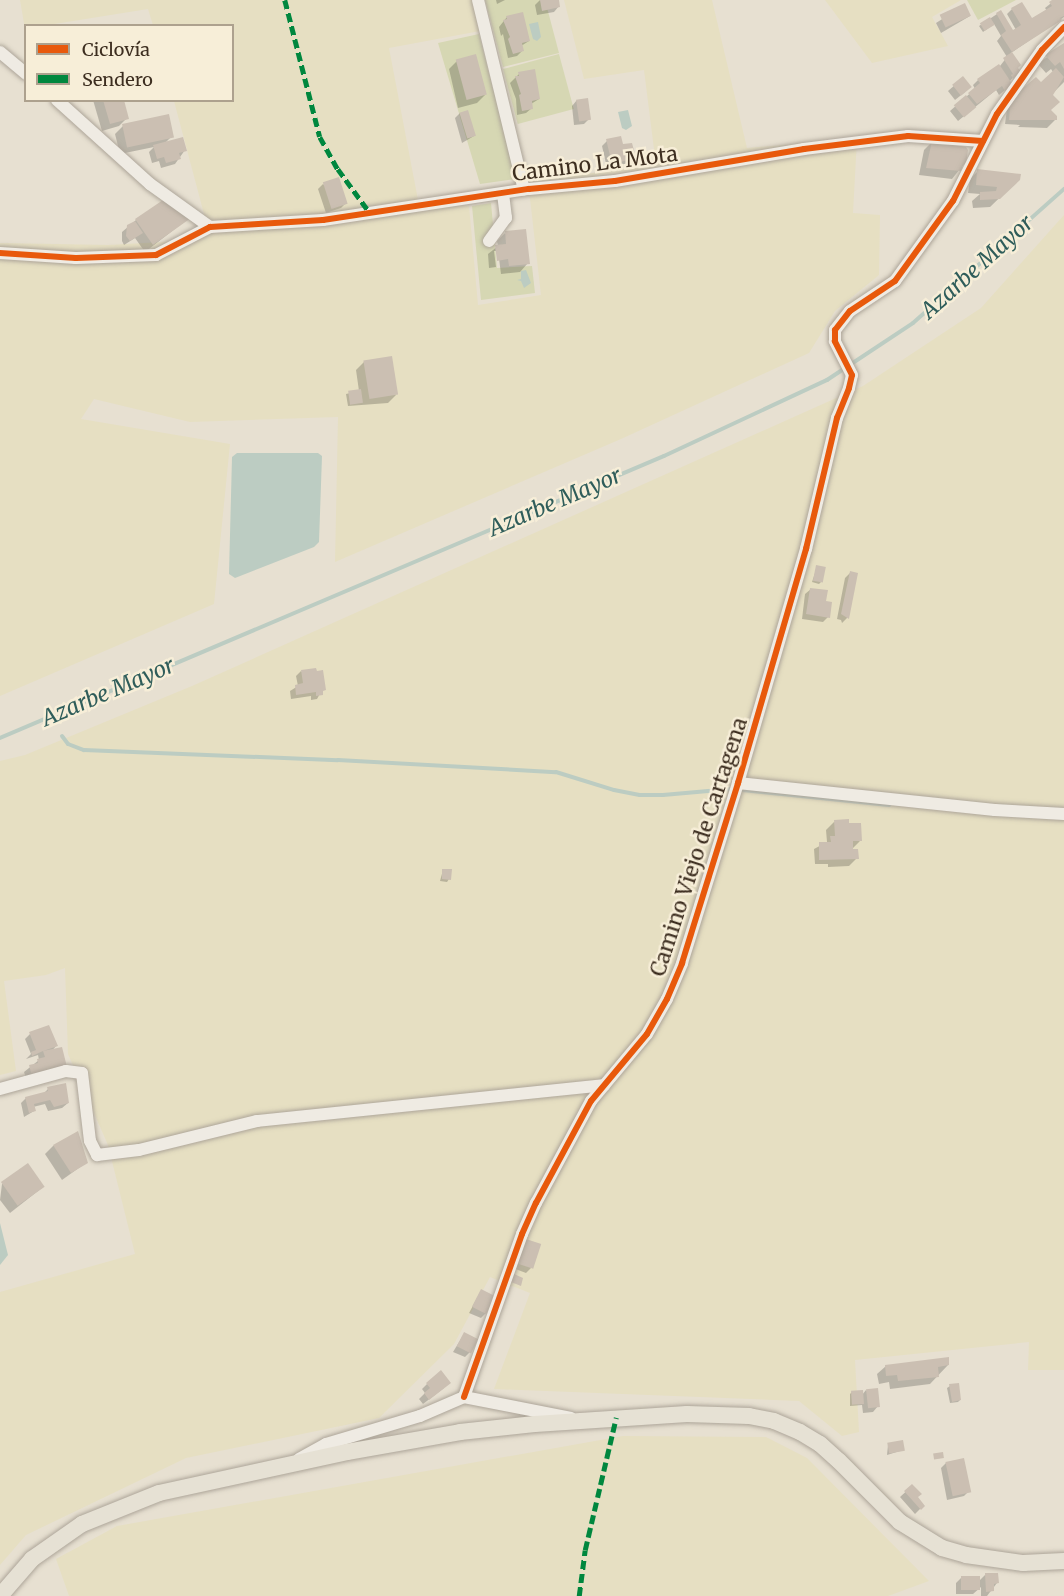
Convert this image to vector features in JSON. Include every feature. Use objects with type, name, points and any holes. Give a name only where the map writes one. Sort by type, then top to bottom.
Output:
[{"type":"main road","points":[[0,1596],[32,1559],[82,1524],[159,1492],[460,1432],[583,1420],[721,1414],[774,1421],[820,1444],[900,1522],[942,1548],[966,1555],[1013,1562],[1064,1561]]},
{"type":"street","points":[[478,0],[524,190]]},
{"type":"street","points":[[983,141],[1027,70],[1064,27]]},
{"type":"street","points":[[0,52],[24,72]]},
{"type":"street","points":[[0,253],[76,258],[156,255],[210,227],[150,184],[59,102]]},
{"type":"street","name":"Camino La Mota","points":[[210,227],[323,220],[524,190],[615,181],[804,149],[908,136],[983,141]]},
{"type":"street","name":"Camino Viejo de Cartagena","points":[[464,1397],[522,1234],[582,1116],[604,1085],[647,1034],[667,999],[695,925],[806,549],[831,442],[852,375],[835,341],[835,330],[841,319],[884,291],[901,272],[953,201],[983,141]]},
{"type":"street","points":[[489,241],[506,218],[503,193]]},
{"type":"street","points":[[738,783],[995,810],[1064,814]]},
{"type":"street","points":[[0,1089],[66,1071],[82,1073],[90,1140],[97,1155],[139,1150],[257,1121],[604,1085]]},
{"type":"street","points":[[288,1465],[326,1444],[420,1416],[464,1397],[583,1420]]},
{"type":"shaded area","points":[[20,0],[474,0],[480,31],[389,48],[418,200],[469,206],[478,305],[541,295],[528,181],[656,165],[644,70],[584,79],[564,0],[712,0],[747,148],[857,139],[853,213],[880,215],[879,275],[835,311],[809,353],[621,439],[335,562],[338,417],[190,422],[94,399],[81,419],[230,444],[214,604],[0,696],[0,243],[108,245],[199,240],[204,214],[174,102],[234,102],[234,24],[153,24],[148,9],[54,24],[24,24]]},
{"type":"shaded area","points":[[825,0],[961,0],[932,17],[948,46],[872,63]]},
{"type":"shaded area","points":[[538,22],[541,37],[537,41],[533,39],[529,24]]},
{"type":"shaded area","points":[[628,110],[632,126],[626,130],[622,128],[618,112]]},
{"type":"shaded area","points":[[1064,215],[1064,1370],[1028,1370],[1029,1342],[855,1360],[859,1432],[842,1436],[799,1401],[494,1389],[530,1293],[490,1277],[454,1344],[379,1418],[186,1458],[26,1535],[0,1565],[0,1292],[135,1254],[108,1145],[68,1054],[65,968],[46,975],[4,981],[16,1071],[0,1075],[0,761],[25,755],[192,686],[863,386],[981,308]]},
{"type":"shaded area","points":[[526,270],[531,283],[524,288],[521,281],[517,280],[521,279],[521,271]]},
{"type":"shaded area","points":[[237,453],[318,453],[322,456],[319,542],[314,547],[235,578],[229,574],[232,457]]},
{"type":"shaded area","points":[[0,1223],[8,1255],[0,1265]]},
{"type":"shaded area","points":[[623,1436],[766,1437],[807,1458],[929,1581],[888,1596],[69,1596],[56,1559],[117,1526]]},
{"type":"green space","points":[[485,0],[545,0],[559,53],[503,67]]},
{"type":"green space","points":[[967,0],[1016,0],[978,20]]},
{"type":"green space","points":[[479,34],[516,179],[480,184],[438,43]]},
{"type":"green space","points":[[559,54],[574,109],[518,124],[503,69]]},
{"type":"green space","points":[[491,203],[497,268],[532,266],[535,293],[481,300],[472,206]]},
{"type":"building","points":[[540,0],[559,0],[560,7],[542,11]]},
{"type":"building","points":[[1064,0],[1064,16],[1060,18],[1062,20],[1012,52],[1001,35],[1006,31],[996,13],[1001,10],[1013,30],[1021,25],[1011,8],[1022,2],[1032,18],[1052,6],[1049,2]]},
{"type":"building","points":[[965,3],[971,16],[946,28],[940,15]]},
{"type":"building","points":[[523,12],[530,41],[522,43],[524,51],[513,54],[508,39],[510,37],[503,20],[507,19],[506,16]]},
{"type":"building","points":[[990,17],[995,25],[985,31],[980,23]]},
{"type":"building","points":[[1064,43],[1064,69],[1060,62],[1055,66],[1045,55]]},
{"type":"building","points":[[1012,52],[1021,65],[1018,68],[1021,71],[1013,79],[1011,75],[1013,74],[1003,58]]},
{"type":"building","points":[[476,54],[487,95],[467,100],[456,59]]},
{"type":"building","points":[[999,64],[1013,85],[1005,91],[1002,86],[977,104],[968,93],[980,83],[977,79]]},
{"type":"building","points":[[1056,68],[1064,77],[1053,95],[1060,102],[1051,110],[1057,116],[1057,120],[1009,120],[1010,105],[1022,89],[1036,77],[1041,82]]},
{"type":"building","points":[[535,69],[540,99],[532,101],[533,109],[522,111],[519,95],[521,94],[515,76],[519,76],[518,72]]},
{"type":"building","points":[[963,76],[972,87],[961,96],[952,85]]},
{"type":"building","points":[[966,95],[976,107],[964,118],[954,105]]},
{"type":"building","points":[[588,98],[591,120],[579,121],[576,100]]},
{"type":"building","points":[[104,102],[125,102],[129,119],[110,124]]},
{"type":"building","points":[[468,110],[476,136],[467,138],[459,113]]},
{"type":"building","points":[[169,114],[174,137],[127,147],[122,124]]},
{"type":"building","points":[[621,136],[623,144],[632,143],[636,158],[612,164],[606,139]]},
{"type":"building","points":[[183,137],[187,151],[179,153],[181,159],[166,163],[164,157],[157,159],[153,145]]},
{"type":"building","points":[[932,141],[966,147],[968,150],[966,165],[963,164],[961,171],[926,168]]},
{"type":"building","points":[[977,169],[1021,174],[1020,180],[1000,199],[980,200],[980,192],[996,191],[997,187],[976,185]]},
{"type":"building","points":[[339,177],[348,204],[331,209],[323,182]]},
{"type":"building","points":[[166,198],[191,218],[153,245],[135,219]]},
{"type":"building","points":[[135,221],[143,233],[130,241],[126,236],[127,225]]},
{"type":"building","points":[[526,229],[530,264],[509,266],[508,259],[497,261],[495,245],[506,244],[505,231]]},
{"type":"building","points":[[392,356],[398,395],[369,399],[363,361]]},
{"type":"building","points":[[361,389],[363,403],[350,405],[348,391]]},
{"type":"building","points":[[816,565],[826,567],[823,583],[813,581]]},
{"type":"building","points":[[850,571],[858,573],[849,619],[841,614]]},
{"type":"building","points":[[810,588],[828,590],[826,601],[832,602],[830,618],[806,614]]},
{"type":"building","points":[[316,668],[317,671],[323,670],[326,690],[323,691],[323,695],[316,696],[316,692],[296,695],[295,685],[303,683],[301,670]]},
{"type":"building","points":[[849,819],[849,823],[861,823],[862,841],[853,841],[853,849],[858,849],[859,859],[819,860],[819,842],[831,842],[830,836],[835,836],[834,820]]},
{"type":"building","points":[[442,869],[452,869],[451,880],[442,879]]},
{"type":"building","points":[[49,1025],[58,1046],[32,1056],[31,1052],[36,1050],[29,1032]]},
{"type":"building","points":[[62,1047],[67,1067],[32,1076],[29,1065],[38,1063],[37,1059],[45,1057],[43,1051]]},
{"type":"building","points":[[66,1083],[69,1103],[54,1107],[50,1100],[34,1104],[36,1111],[29,1113],[25,1097],[48,1091],[47,1087]]},
{"type":"building","points":[[78,1131],[88,1163],[71,1173],[53,1145]]},
{"type":"building","points":[[28,1163],[45,1187],[18,1206],[1,1182]]},
{"type":"building","points":[[526,1239],[541,1244],[533,1269],[518,1264]]},
{"type":"building","points":[[514,1274],[523,1278],[521,1286],[511,1282]]},
{"type":"building","points":[[481,1289],[495,1296],[486,1314],[472,1307]]},
{"type":"building","points":[[464,1332],[478,1339],[471,1354],[457,1346]]},
{"type":"building","points":[[949,1357],[949,1365],[938,1367],[939,1377],[898,1381],[897,1375],[886,1376],[885,1365]]},
{"type":"building","points":[[441,1370],[451,1383],[429,1400],[424,1393],[430,1388],[426,1383]]},
{"type":"building","points":[[959,1383],[961,1400],[952,1402],[949,1384]]},
{"type":"building","points":[[878,1388],[880,1407],[868,1408],[866,1389]]},
{"type":"building","points":[[863,1390],[864,1404],[852,1405],[851,1391]]},
{"type":"building","points":[[903,1440],[905,1451],[889,1454],[887,1443]]},
{"type":"building","points":[[943,1452],[944,1458],[934,1459],[933,1454]]},
{"type":"building","points":[[964,1458],[971,1492],[953,1496],[945,1462]]},
{"type":"building","points":[[912,1484],[922,1494],[918,1497],[925,1506],[921,1510],[904,1491]]},
{"type":"building","points":[[985,1573],[998,1573],[999,1583],[994,1584],[994,1591],[986,1592]]},
{"type":"building","points":[[961,1576],[980,1576],[980,1590],[961,1590]]},
{"type":"waterway","name":"Azarbe Mayor","points":[[0,738],[664,456],[827,380],[913,323],[1064,189]]},
{"type":"waterway","points":[[62,736],[68,744],[84,750],[338,760],[556,772],[614,790],[640,795],[731,789]]},
{"type":"waterway","points":[[743,790],[889,805]]},
{"type":"marked path","points":[[285,0],[320,137],[338,169],[370,213]]},
{"type":"marked path","points":[[579,1596],[585,1550],[616,1418]]},
{"type":"cycle path","points":[[464,1397],[522,1234],[536,1203],[591,1101],[647,1034],[667,999],[682,963],[738,783],[806,549],[837,418],[849,388],[852,375],[835,341],[835,330],[850,311],[895,281],[953,201],[997,114],[1042,50],[1064,27]]},
{"type":"cycle path","points":[[0,253],[76,258],[156,255],[210,227],[323,220],[529,189],[615,181],[804,149],[908,136],[983,141]]}]
